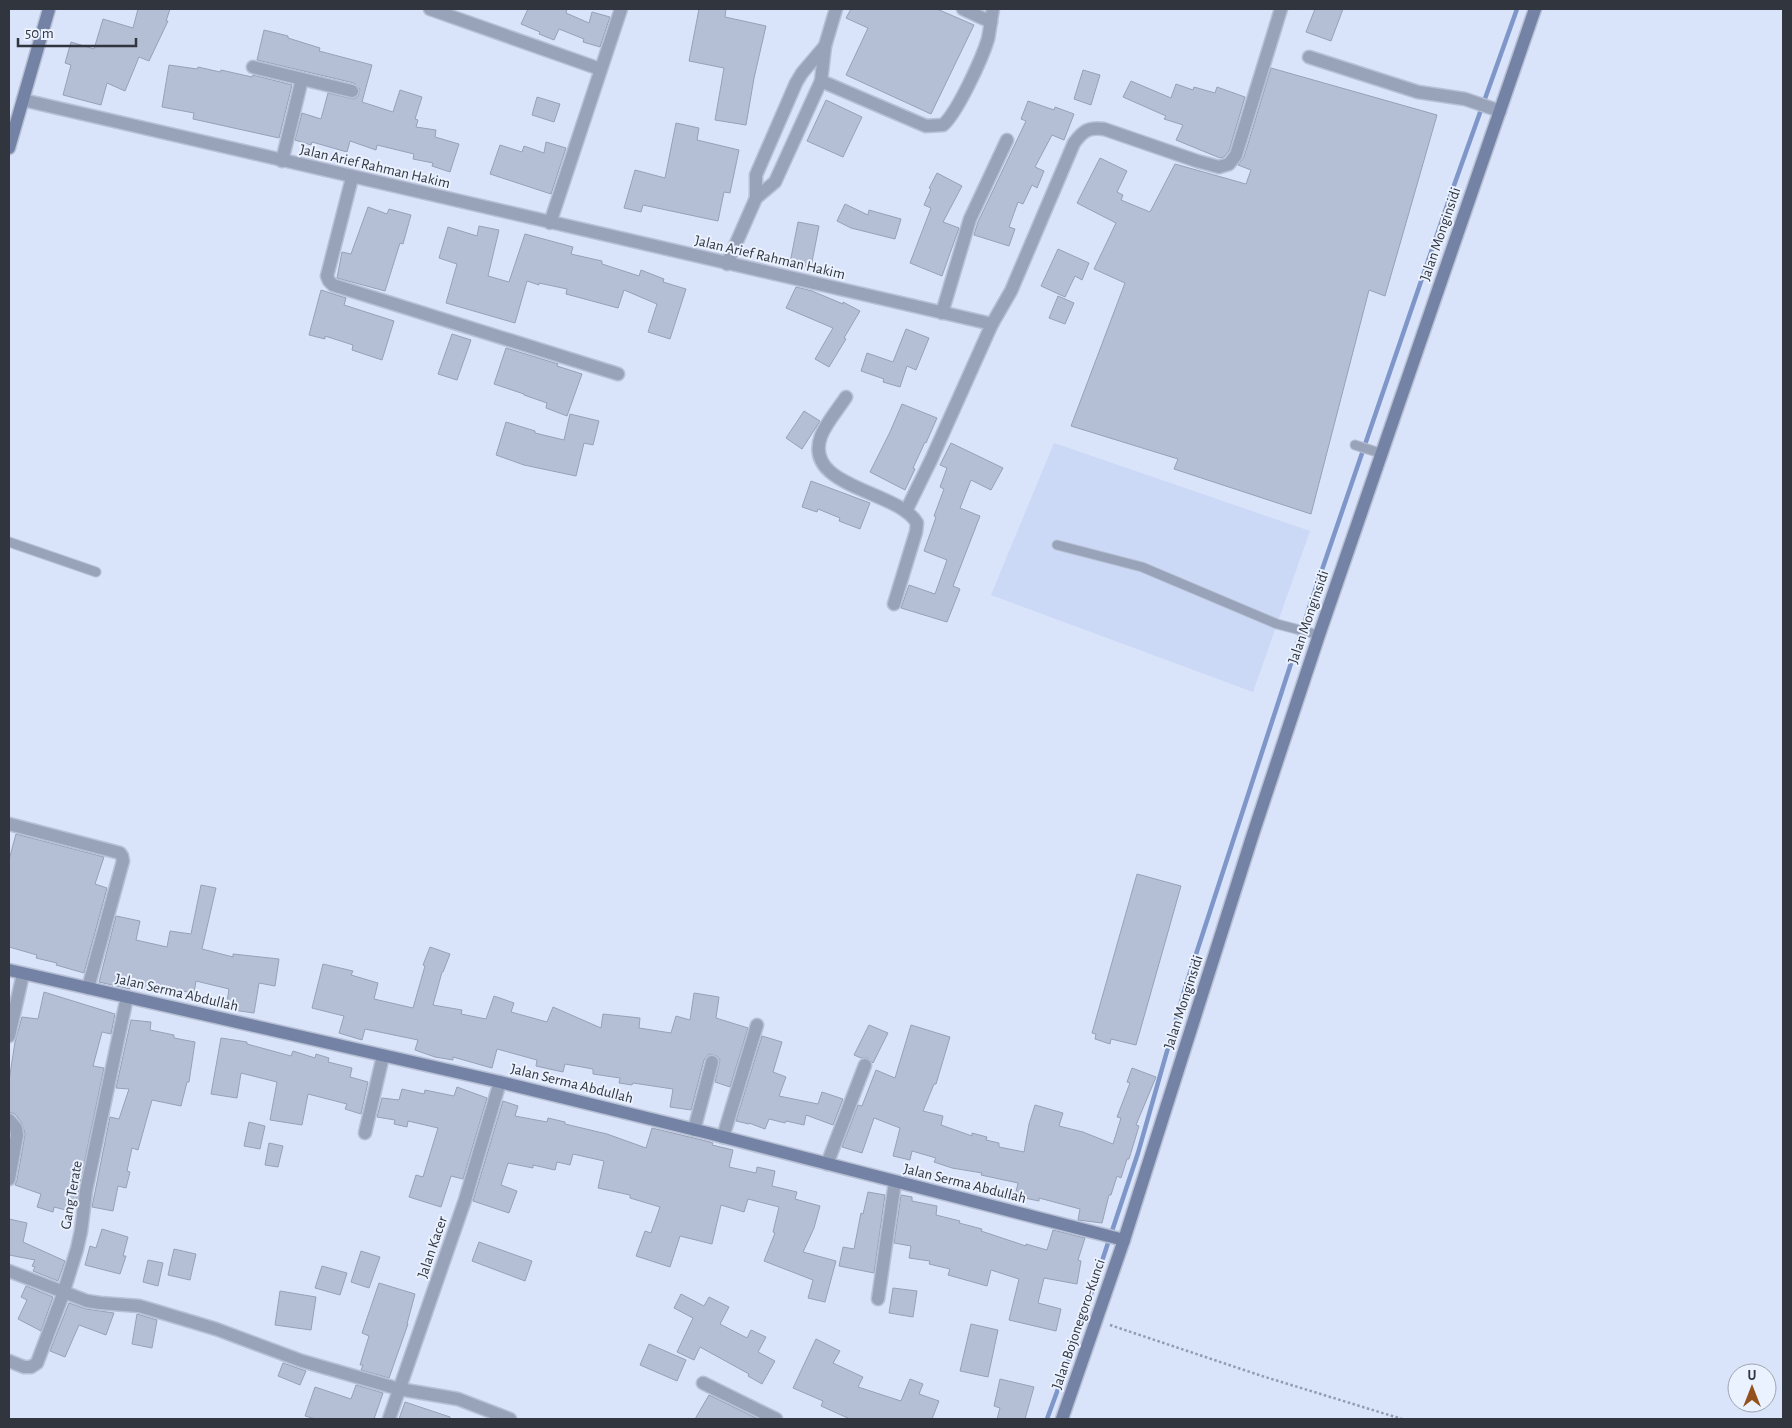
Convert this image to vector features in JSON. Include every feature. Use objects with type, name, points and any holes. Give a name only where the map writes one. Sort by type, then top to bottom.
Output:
[{"type":"main road","points":[[9,148],[49,9]]},
{"type":"main road","name":"Jalan Monginsidi","points":[[1120,1239],[1252,837],[1315,634],[1496,110],[1535,9]]},
{"type":"main road","name":"Jalan Serma Abdullah","points":[[9,970],[500,1082],[1120,1239]]},
{"type":"main road","name":"Jalan Bojonegoro-Kunci","points":[[1062,1419],[1097,1320],[1120,1239]]},
{"type":"street","points":[[430,9],[600,69]]},
{"type":"street","points":[[550,223],[621,9]]},
{"type":"street","points":[[756,198],[775,182],[819,86],[825,46],[836,9]]},
{"type":"street","points":[[963,9],[991,22]]},
{"type":"street","points":[[796,83],[819,86],[926,126],[943,125],[954,112],[980,60],[987,42],[993,9]]},
{"type":"street","points":[[906,511],[992,324],[1011,291],[1074,143],[1084,130],[1104,129],[1196,161],[1219,167],[1229,164],[1236,155],[1281,9]]},
{"type":"street","points":[[727,264],[756,198],[756,175],[796,83],[825,46]]},
{"type":"street","points":[[1309,56],[1418,92],[1473,102],[1496,110]]},
{"type":"street","points":[[253,67],[352,91]]},
{"type":"street","points":[[282,161],[302,79]]},
{"type":"street","name":"Jalan Arief Rahman Hakim","points":[[23,100],[352,178],[992,324]]},
{"type":"street","points":[[942,313],[970,219],[1007,140]]},
{"type":"street","points":[[352,178],[327,276],[328,281],[333,285],[618,374]]},
{"type":"street","points":[[846,397],[821,436],[819,448],[821,462],[831,473],[842,480],[906,511],[917,524],[894,604]]},
{"type":"street","points":[[9,824],[117,853],[122,856],[123,861],[88,988]]},
{"type":"street","points":[[9,1036],[23,974]]},
{"type":"street","name":"Gang Terate","points":[[9,1361],[31,1368],[37,1363],[64,1291],[81,1231],[86,1191],[127,998]]},
{"type":"street","points":[[723,1137],[758,1025]]},
{"type":"street","points":[[366,1133],[383,1056]]},
{"type":"street","points":[[694,1130],[712,1062]]},
{"type":"street","points":[[827,1164],[865,1065]]},
{"type":"street","name":"Jalan Kacer","points":[[389,1419],[448,1253],[500,1082]]},
{"type":"street","points":[[9,1120],[16,1128],[9,1179]]},
{"type":"street","points":[[878,1299],[895,1182]]},
{"type":"street","points":[[9,1271],[94,1302],[139,1306],[216,1329],[302,1361],[399,1389],[458,1399],[510,1419]]},
{"type":"street","points":[[703,1383],[776,1419]]},
{"type":"lane","points":[[1355,445],[1377,452]]},
{"type":"lane","points":[[9,542],[96,572]]},
{"type":"lane","points":[[1057,546],[1142,568],[1277,624],[1315,634]]},
{"type":"path","points":[[1097,1320],[1262,1376],[1402,1419]]},
{"type":"shaded area","points":[[1054,443],[1310,531],[1253,692],[991,595]]},
{"type":"building","points":[[138,9],[170,9],[166,21],[168,21],[149,61],[139,57],[125,91],[107,83],[101,105],[63,95],[71,65],[65,63],[71,42],[94,49],[103,19],[133,28]]},
{"type":"building","points":[[528,9],[567,9],[566,13],[589,23],[592,12],[610,17],[600,47],[583,42],[584,39],[559,29],[554,40],[539,34],[540,32],[521,24]]},
{"type":"building","points":[[699,9],[726,9],[725,17],[766,26],[746,125],[715,120],[724,68],[689,61]]},
{"type":"building","points":[[851,9],[937,9],[974,25],[931,114],[846,75],[868,28],[846,18]]},
{"type":"building","points":[[1315,9],[1343,9],[1331,41],[1306,32]]},
{"type":"building","points":[[264,30],[288,36],[288,38],[320,48],[319,51],[372,65],[362,102],[393,112],[400,90],[422,97],[415,119],[418,120],[416,127],[436,130],[435,137],[459,144],[450,172],[432,166],[433,163],[413,159],[414,154],[377,145],[376,150],[350,141],[347,152],[312,142],[311,145],[295,140],[302,113],[321,119],[328,93],[354,99],[358,96],[360,89],[354,83],[257,60]]},
{"type":"building","points":[[169,65],[197,69],[198,67],[220,72],[221,70],[252,77],[253,75],[292,85],[279,138],[193,119],[194,113],[162,107]]},
{"type":"building","points":[[1271,68],[1437,115],[1385,296],[1369,290],[1311,514],[1174,469],[1178,459],[1071,426],[1125,283],[1094,269],[1116,223],[1077,203],[1100,158],[1127,171],[1117,192],[1123,195],[1121,200],[1150,212],[1175,164],[1246,184],[1251,170],[1238,165],[1244,157]]},
{"type":"building","points":[[1083,70],[1100,75],[1091,105],[1074,99]]},
{"type":"building","points":[[1131,81],[1171,98],[1176,84],[1193,90],[1194,87],[1215,93],[1217,87],[1245,97],[1229,151],[1224,157],[1220,158],[1176,140],[1183,125],[1164,119],[1166,116],[1123,97]]},
{"type":"building","points":[[537,97],[560,104],[554,122],[532,115]]},
{"type":"building","points":[[826,100],[862,117],[843,157],[807,141]]},
{"type":"building","points":[[1028,101],[1054,110],[1055,107],[1074,114],[1064,140],[1052,135],[1035,167],[1044,171],[1037,188],[1032,185],[1023,204],[1018,202],[1009,227],[1015,229],[1009,246],[974,235],[978,222],[1026,121],[1021,119]]},
{"type":"building","points":[[676,123],[699,128],[697,140],[739,150],[730,193],[724,192],[718,221],[643,205],[641,212],[624,208],[635,170],[665,178]]},
{"type":"building","points":[[546,142],[566,148],[551,194],[490,174],[500,145],[522,152],[524,146],[544,153]]},
{"type":"building","points":[[937,173],[962,186],[943,222],[959,228],[942,276],[910,263],[931,208],[924,205],[931,189],[929,188]]},
{"type":"building","points":[[845,204],[868,215],[869,210],[901,219],[895,239],[851,228],[837,221]]},
{"type":"building","points":[[368,207],[387,214],[389,209],[411,215],[403,244],[400,243],[385,291],[337,278],[342,252],[351,254]]},
{"type":"building","points":[[798,222],[819,226],[811,267],[790,263]]},
{"type":"building","points":[[479,226],[499,230],[488,276],[509,282],[525,234],[573,247],[571,254],[602,261],[602,264],[639,276],[641,270],[664,279],[663,282],[686,289],[670,339],[648,332],[657,304],[624,290],[618,308],[566,294],[567,289],[539,283],[539,285],[527,281],[515,323],[446,303],[457,264],[439,258],[448,227],[477,236]]},
{"type":"building","points":[[1058,249],[1089,263],[1082,280],[1075,276],[1065,297],[1041,286]]},
{"type":"building","points":[[796,287],[812,291],[843,304],[843,302],[860,311],[829,367],[815,359],[833,328],[786,308]]},
{"type":"building","points":[[321,290],[346,298],[344,305],[394,321],[382,360],[352,350],[353,345],[325,336],[325,339],[309,335]]},
{"type":"building","points":[[1058,296],[1074,303],[1065,324],[1049,318]]},
{"type":"building","points":[[906,329],[929,338],[916,370],[907,366],[900,387],[883,382],[884,379],[861,371],[867,353],[893,362]]},
{"type":"building","points":[[452,334],[471,340],[457,380],[438,374]]},
{"type":"building","points":[[506,348],[558,364],[557,366],[582,374],[567,416],[546,408],[547,403],[494,384]]},
{"type":"building","points":[[902,404],[937,418],[913,468],[915,469],[905,490],[870,472]]},
{"type":"building","points":[[804,411],[820,421],[802,449],[786,438]]},
{"type":"building","points":[[570,414],[599,421],[593,445],[584,443],[576,476],[524,465],[496,455],[506,422],[535,431],[535,433],[564,440]]},
{"type":"building","points":[[951,443],[1003,468],[991,490],[971,480],[960,508],[980,516],[953,586],[960,589],[947,622],[901,608],[909,585],[935,594],[947,560],[924,551],[944,489],[940,487],[947,468],[940,465]]},
{"type":"building","points":[[811,481],[870,503],[860,529],[839,521],[840,518],[818,509],[817,512],[802,507]]},
{"type":"building","points":[[16,834],[104,857],[95,884],[107,888],[84,973],[36,958],[37,955],[9,947],[9,860]]},
{"type":"building","points":[[1137,874],[1181,886],[1136,1045],[1111,1039],[1110,1044],[1095,1039],[1096,1034],[1092,1033]]},
{"type":"building","points":[[201,885],[216,888],[202,949],[233,957],[233,954],[279,959],[275,986],[259,983],[254,1013],[226,1009],[229,989],[196,981],[194,993],[158,987],[157,991],[130,985],[130,989],[99,982],[116,916],[140,921],[136,940],[167,947],[170,931],[191,934]]},
{"type":"building","points":[[430,947],[450,954],[442,972],[433,1005],[462,1010],[461,1014],[486,1019],[494,996],[514,1003],[511,1012],[547,1022],[553,1007],[601,1028],[603,1014],[640,1018],[639,1028],[671,1033],[676,1016],[690,1020],[694,993],[719,997],[716,1018],[748,1028],[730,1087],[715,1082],[720,1060],[717,1056],[709,1054],[704,1060],[691,1110],[670,1107],[673,1089],[633,1083],[632,1085],[619,1083],[620,1078],[593,1074],[593,1069],[565,1064],[563,1072],[536,1066],[537,1060],[497,1049],[492,1068],[453,1057],[453,1060],[435,1057],[415,1050],[418,1040],[365,1029],[362,1040],[339,1033],[344,1016],[312,1008],[323,964],[353,971],[351,975],[378,983],[374,999],[413,1008],[425,966],[423,965]]},
{"type":"building","points":[[44,992],[115,1014],[111,1034],[102,1032],[93,1066],[104,1068],[74,1212],[54,1207],[53,1212],[37,1207],[41,1194],[15,1185],[25,1134],[22,1123],[15,1114],[9,1112],[9,1081],[15,1042],[22,1017],[38,1019]]},
{"type":"building","points":[[131,1020],[151,1022],[150,1030],[174,1035],[174,1038],[195,1042],[189,1082],[187,1082],[181,1106],[152,1100],[138,1150],[132,1148],[127,1171],[130,1172],[126,1188],[118,1186],[113,1211],[92,1207],[110,1117],[119,1119],[129,1089],[116,1088]]},
{"type":"building","points":[[869,1025],[888,1033],[873,1063],[868,1058],[854,1055]]},
{"type":"building","points":[[911,1025],[950,1037],[936,1084],[934,1084],[923,1111],[943,1116],[941,1125],[972,1136],[972,1133],[987,1137],[986,1140],[999,1143],[999,1147],[1024,1152],[1029,1124],[1035,1105],[1063,1113],[1059,1126],[1083,1132],[1113,1144],[1121,1118],[1117,1117],[1130,1083],[1127,1082],[1132,1068],[1156,1077],[1136,1125],[1139,1126],[1129,1159],[1127,1159],[1121,1178],[1117,1176],[1111,1195],[1109,1195],[1102,1223],[1078,1220],[1080,1209],[1039,1198],[1039,1201],[1015,1196],[1018,1183],[981,1175],[982,1173],[952,1168],[934,1162],[936,1158],[912,1151],[910,1160],[893,1156],[900,1128],[874,1118],[862,1153],[842,1147],[858,1105],[862,1106],[876,1070],[895,1078]]},
{"type":"building","points":[[762,1036],[782,1042],[773,1072],[786,1077],[779,1096],[818,1104],[822,1092],[843,1099],[833,1125],[806,1115],[804,1125],[769,1119],[765,1129],[749,1123],[736,1121]]},
{"type":"building","points":[[221,1038],[247,1042],[247,1044],[291,1056],[293,1051],[315,1058],[316,1054],[329,1058],[328,1062],[352,1068],[350,1077],[368,1082],[361,1114],[345,1109],[347,1104],[308,1094],[302,1125],[270,1120],[277,1082],[241,1073],[237,1098],[211,1094]]},
{"type":"building","points":[[457,1087],[487,1098],[463,1179],[451,1176],[441,1207],[409,1197],[416,1175],[423,1177],[438,1128],[408,1121],[407,1127],[394,1124],[395,1120],[377,1117],[382,1098],[399,1100],[402,1089],[424,1094],[425,1090],[454,1096]]},
{"type":"building","points":[[503,1101],[518,1106],[515,1116],[547,1122],[548,1118],[565,1122],[565,1124],[607,1134],[646,1148],[652,1128],[706,1141],[713,1143],[712,1145],[733,1150],[729,1167],[756,1173],[757,1167],[775,1171],[772,1186],[797,1192],[795,1199],[820,1206],[814,1228],[803,1252],[836,1261],[825,1302],[808,1298],[813,1280],[764,1261],[775,1233],[773,1232],[779,1207],[748,1199],[744,1212],[721,1205],[712,1244],[680,1236],[670,1267],[636,1256],[645,1231],[651,1233],[660,1207],[630,1198],[630,1195],[598,1188],[604,1161],[573,1154],[570,1165],[557,1162],[555,1170],[533,1165],[533,1168],[508,1163],[501,1185],[517,1191],[509,1213],[473,1201]]},
{"type":"building","points":[[249,1122],[265,1126],[260,1149],[244,1146]]},
{"type":"building","points":[[269,1143],[283,1146],[278,1167],[265,1165]]},
{"type":"building","points":[[868,1192],[885,1195],[874,1273],[839,1266],[843,1247],[854,1249],[861,1213],[863,1214]]},
{"type":"building","points":[[901,1195],[912,1197],[912,1201],[937,1206],[936,1215],[960,1221],[959,1223],[982,1229],[981,1231],[1026,1246],[1026,1244],[1047,1250],[1053,1230],[1085,1238],[1078,1260],[1081,1261],[1077,1284],[1044,1278],[1038,1303],[1061,1309],[1056,1331],[1009,1320],[1019,1279],[991,1270],[987,1286],[948,1275],[950,1269],[929,1264],[930,1261],[909,1258],[911,1246],[894,1243]]},
{"type":"building","points":[[9,1219],[27,1223],[23,1242],[65,1261],[58,1281],[33,1271],[35,1267],[32,1266],[35,1260],[9,1255]]},
{"type":"building","points":[[102,1229],[128,1237],[123,1256],[126,1256],[120,1274],[85,1265],[90,1246],[96,1248]]},
{"type":"building","points":[[479,1242],[532,1261],[525,1281],[472,1261]]},
{"type":"building","points":[[174,1249],[196,1254],[190,1280],[168,1275]]},
{"type":"building","points":[[361,1251],[380,1257],[369,1288],[351,1282]]},
{"type":"building","points":[[148,1260],[163,1263],[158,1286],[143,1282]]},
{"type":"building","points":[[322,1266],[347,1273],[340,1295],[315,1288]]},
{"type":"building","points":[[379,1283],[415,1294],[408,1324],[389,1378],[361,1370],[363,1365],[360,1365],[369,1336],[362,1333]]},
{"type":"building","points":[[26,1286],[53,1297],[41,1331],[18,1319],[27,1300],[21,1297]]},
{"type":"building","points":[[893,1288],[917,1291],[913,1317],[889,1313]]},
{"type":"building","points":[[280,1291],[316,1297],[311,1330],[275,1325]]},
{"type":"building","points":[[681,1294],[704,1306],[709,1297],[729,1307],[720,1324],[747,1338],[751,1330],[766,1337],[758,1352],[775,1361],[762,1384],[748,1376],[749,1374],[700,1347],[694,1360],[677,1352],[693,1318],[674,1308]]},
{"type":"building","points":[[69,1303],[86,1309],[114,1313],[106,1335],[79,1325],[65,1357],[50,1351]]},
{"type":"building","points":[[137,1314],[157,1320],[152,1348],[132,1344]]},
{"type":"building","points":[[971,1324],[998,1330],[988,1377],[960,1371]]},
{"type":"building","points":[[816,1339],[840,1351],[833,1363],[863,1377],[858,1387],[901,1401],[910,1379],[923,1384],[919,1394],[939,1401],[932,1419],[850,1419],[821,1406],[823,1401],[793,1388]]},
{"type":"building","points":[[649,1344],[686,1360],[677,1381],[640,1365]]},
{"type":"building","points":[[283,1363],[306,1371],[300,1385],[278,1376]]},
{"type":"building","points":[[1000,1379],[1034,1387],[1025,1419],[997,1419],[1000,1408],[994,1406]]},
{"type":"building","points":[[356,1385],[383,1393],[374,1419],[316,1419],[305,1416],[315,1387],[351,1399]]},
{"type":"building","points":[[709,1395],[758,1419],[695,1419]]},
{"type":"building","points":[[405,1402],[450,1417],[450,1419],[399,1419]]},
{"type":"waterway","points":[[1047,1419],[1072,1351],[1138,1153],[1185,988],[1312,599],[1452,191],[1517,9]]}]
